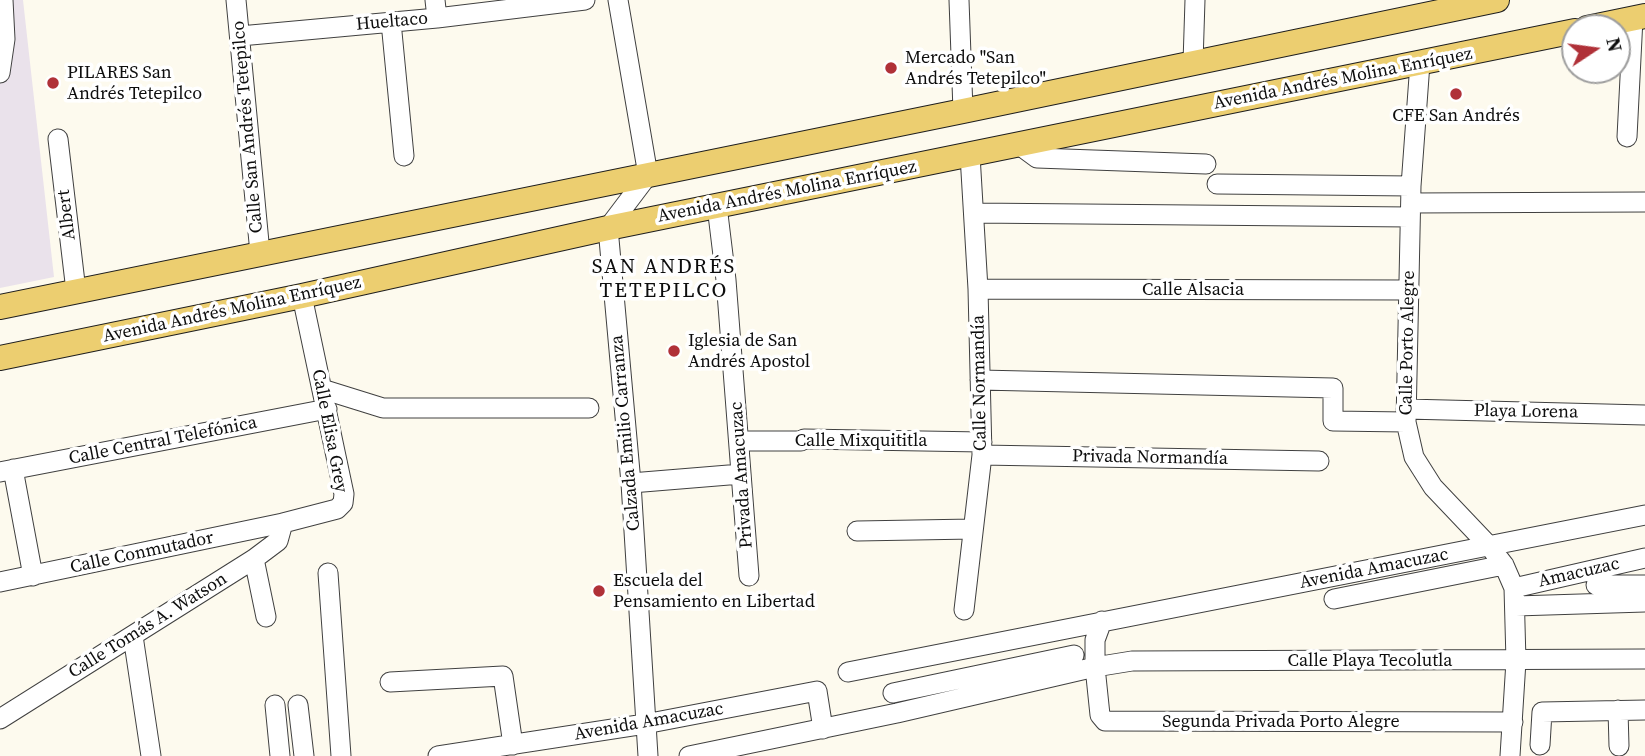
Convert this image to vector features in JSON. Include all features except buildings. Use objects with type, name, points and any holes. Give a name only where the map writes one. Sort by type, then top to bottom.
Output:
[{"type":"main road","points":[[0,307],[1193,63],[1410,9],[1497,0]]},
{"type":"main road","name":"Avenida Andrés Molina Enríquez","points":[[0,358],[302,296],[608,228],[1561,34]]},
{"type":"street","name":"Calle San Andrés Tetepilco","points":[[236,0],[260,253]]},
{"type":"street","name":"Hueltaco","points":[[240,36],[391,22],[436,9],[585,0]]},
{"type":"street","points":[[608,228],[648,175],[618,0]]},
{"type":"street","points":[[959,0],[963,111]]},
{"type":"street","points":[[1193,63],[1195,0]]},
{"type":"street","points":[[0,73],[5,39],[3,8]]},
{"type":"street","points":[[1627,137],[1639,17]]},
{"type":"street","points":[[391,22],[404,156]]},
{"type":"street","name":"Calle Porto Alegre","points":[[1420,63],[1411,202],[1406,416],[1414,457],[1433,487],[1504,565],[1515,597],[1516,661],[1510,756]]},
{"type":"street","name":"Albert","points":[[58,138],[76,291]]},
{"type":"street","points":[[1018,144],[1037,159],[1206,164]]},
{"type":"street","name":"Calle Normandía","points":[[964,610],[982,448],[978,289],[970,155]]},
{"type":"street","points":[[1217,184],[1411,202]]},
{"type":"street","points":[[974,213],[1411,202],[1645,202]]},
{"type":"street","name":"Privada Amacuzac","points":[[717,206],[726,280],[749,576]]},
{"type":"street","name":"Calzada Emilio Carranza","points":[[608,228],[631,483],[648,756]]},
{"type":"street","name":"Calle Alsacia","points":[[978,289],[1409,290]]},
{"type":"street","name":"Calle Elisa Grey","points":[[283,523],[337,509],[343,503],[344,494],[302,296]]},
{"type":"street","name":"Playa Lorena","points":[[980,380],[1333,388],[1334,421],[1406,416],[1645,415]]},
{"type":"street","points":[[322,388],[383,408],[589,408]]},
{"type":"street","name":"Calle Central Telefónica","points":[[6,471],[327,410]]},
{"type":"street","name":"Calle Mixquititla","points":[[739,441],[804,439],[982,448]]},
{"type":"street","name":"Privada Normandía","points":[[982,448],[1318,461]]},
{"type":"street","points":[[6,471],[33,576]]},
{"type":"street","points":[[631,483],[741,474]]},
{"type":"street","name":"Avenida Amacuzac","points":[[848,672],[1645,515]]},
{"type":"street","name":"Calle Tomás A. Watson","points":[[0,719],[254,559],[278,541],[283,523]]},
{"type":"street","name":"Calle Conmutador","points":[[0,582],[283,523]]},
{"type":"street","points":[[857,531],[973,529]]},
{"type":"street","name":"Amacuzac","points":[[1515,597],[1645,558]]},
{"type":"street","points":[[254,559],[266,617]]},
{"type":"street","points":[[1334,598],[1504,565]]},
{"type":"street","points":[[328,573],[341,756]]},
{"type":"street","points":[[1596,585],[1645,585]]},
{"type":"street","points":[[1515,597],[1645,603]]},
{"type":"street","points":[[893,693],[990,683],[1096,667],[1095,640],[1102,621]]},
{"type":"street","points":[[134,636],[151,756]]},
{"type":"street","points":[[982,647],[990,683]]},
{"type":"street","points":[[689,756],[897,713],[1074,655]]},
{"type":"street","name":"Calle Playa Tecolutla","points":[[1096,667],[1132,661],[1645,659]]},
{"type":"street","points":[[884,664],[897,713]]},
{"type":"street","name":"Segunda Privada Porto Alegre","points":[[1096,667],[1100,715],[1105,722],[1513,722]]},
{"type":"street","points":[[390,682],[503,676],[513,746]]},
{"type":"street","name":"Avenida Amacuzac","points":[[438,756],[513,746],[817,691],[823,729]]},
{"type":"street","points":[[275,705],[280,756]]},
{"type":"street","points":[[298,705],[304,756]]},
{"type":"street","points":[[1618,710],[1619,746]]},
{"type":"street","points":[[1540,745],[1542,712],[1645,710]]},
{"type":"shaded area","points":[[0,0],[23,0],[54,277],[0,288]]},
{"type":"place","name":"Mercado \"San Andrés Tetepilco\"","points":[[891,68]]},
{"type":"place","name":"PILARES San Andrés Tetepilco","points":[[53,83]]},
{"type":"place","name":"CFE San Andrés","points":[[1456,94]]},
{"type":"place","name":"Iglesia de San Andrés Apostol","points":[[674,351]]},
{"type":"place","name":"Escuela del Pensamiento en Libertad","points":[[599,591]]},
{"type":"district","name":"SAN ANDRÉS TETEPILCO","points":[[664,280]]}]
